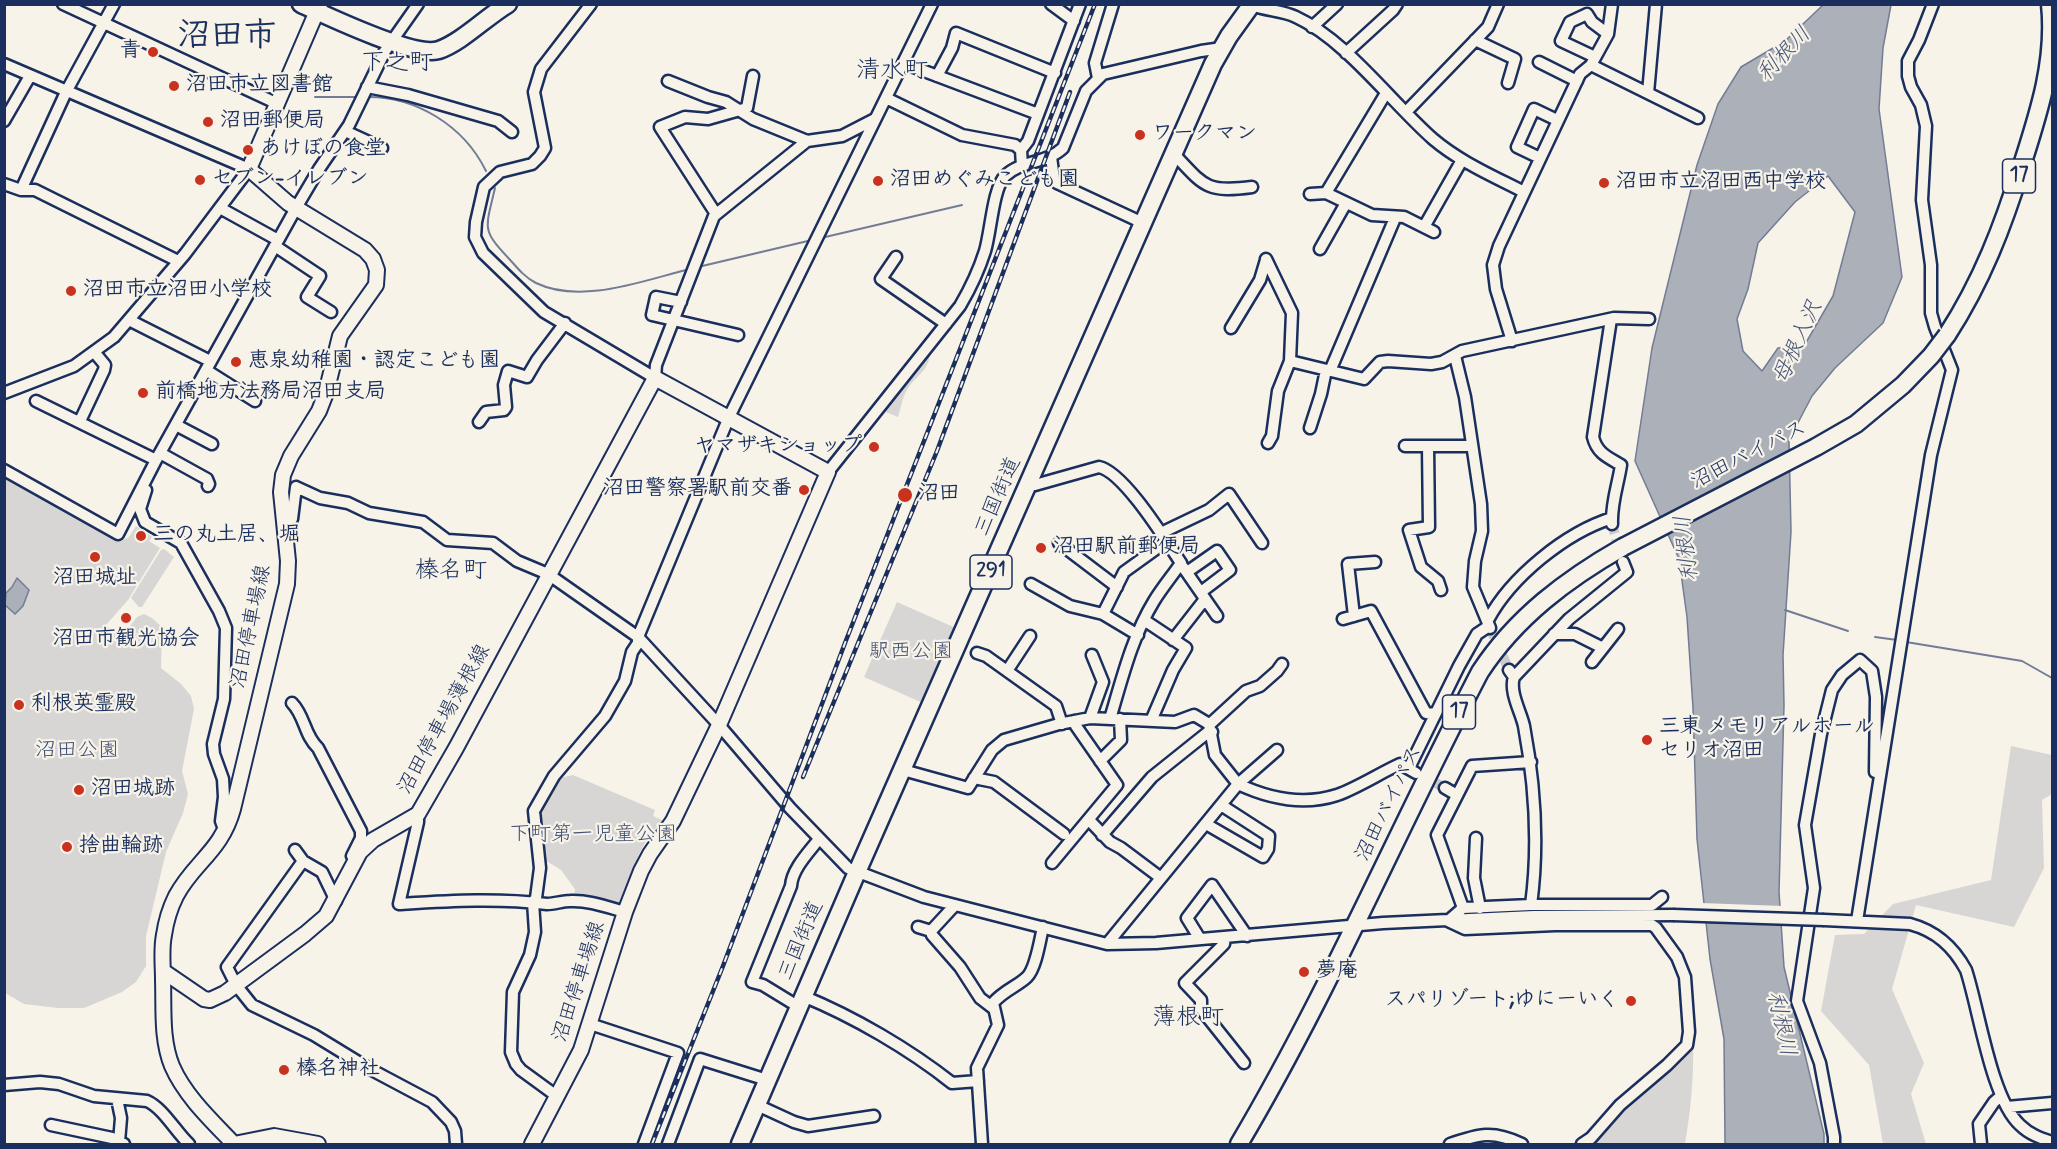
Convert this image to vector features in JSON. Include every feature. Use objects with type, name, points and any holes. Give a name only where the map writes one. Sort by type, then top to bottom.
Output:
[{"type":"highway","points":[[313,7],[391,42],[425,51],[436,51],[447,46],[508,4]]},
{"type":"highway","name":"沼田バイパス","points":[[1239,1144],[1269,1094],[1356,925],[1461,707],[1480,672],[1511,631],[1540,603],[1580,573],[1623,554],[1856,424],[1903,386],[1947,335],[1968,303],[1994,249],[2034,128],[2051,53],[2050,4]]},
{"type":"highway","name":"三国街道","points":[[740,1144],[857,872],[1174,154],[1222,48],[1252,5]]},
{"type":"main road","points":[[249,169],[278,104],[313,7]]},
{"type":"main road","name":"沼田停車場線","points":[[163,971],[163,937],[176,895],[225,832],[287,584],[288,570],[281,492],[283,475],[291,456],[314,420],[323,400],[340,336],[376,285],[377,276],[376,264],[365,250],[296,208],[249,169]]},
{"type":"main road","points":[[655,378],[828,472]]},
{"type":"main road","name":"沼田停車場薄根線","points":[[163,971],[198,996],[210,1000],[225,993],[326,916],[360,852],[373,840],[417,814],[461,738],[655,378]]},
{"type":"main road","name":"沼田停車場線","points":[[532,1144],[581,1050],[625,912],[650,854],[673,821],[719,725],[828,472]]},
{"type":"main road","points":[[163,971],[165,1042],[172,1066],[190,1095],[234,1144],[274,1136],[318,1144]]},
{"type":"street","points":[[63,4],[278,104]]},
{"type":"street","points":[[21,190],[66,92],[114,4]]},
{"type":"street","points":[[4,470],[118,534],[144,481],[296,208],[345,131],[391,42],[418,4]]},
{"type":"street","points":[[591,4],[540,69],[534,100],[545,148],[532,164],[500,172],[484,187],[476,222],[476,237],[483,253],[544,312],[655,378],[656,365],[716,214],[807,141]]},
{"type":"street","points":[[558,1097],[521,1070],[511,1052],[513,992],[530,956],[535,932],[534,902],[540,868],[534,811],[554,776],[605,716],[625,681],[632,652],[638,643],[638,637],[729,417],[932,4]]},
{"type":"street","points":[[1051,4],[1074,21]]},
{"type":"street","points":[[1022,166],[1021,150],[1028,141],[1080,4]]},
{"type":"street","points":[[1098,78],[1095,63],[1113,4]]},
{"type":"street","points":[[1312,27],[1337,4]]},
{"type":"street","points":[[1346,53],[1394,10],[1397,4]]},
{"type":"street","points":[[1406,112],[1488,27],[1498,4]]},
{"type":"street","points":[[1512,341],[1496,289],[1493,265],[1499,246],[1557,120],[1580,74],[1593,61],[1608,34],[1612,4]]},
{"type":"street","points":[[1648,93],[1656,4]]},
{"type":"street","points":[[1857,921],[1931,455],[1953,370],[1931,313],[1931,265],[1923,200],[1926,126],[1921,105],[1908,76],[1908,61],[1933,4]]},
{"type":"street","points":[[1252,5],[1295,16],[1312,27],[1346,53],[1433,138],[1462,160],[1524,192]]},
{"type":"street","points":[[1608,34],[1592,22],[1587,14],[1570,22],[1561,41],[1648,93],[1698,118]]},
{"type":"street","points":[[937,76],[952,48],[956,33],[1055,73]]},
{"type":"street","points":[[1475,40],[1515,59],[1508,83]]},
{"type":"street","points":[[828,472],[966,297],[985,252],[999,184],[1009,172],[1051,157],[1063,148],[1086,91],[1098,78],[1114,72],[1222,48]]},
{"type":"street","points":[[1539,62],[1577,81]]},
{"type":"street","points":[[903,63],[1038,114]]},
{"type":"street","points":[[4,64],[249,169],[178,261],[114,337],[95,353],[62,372],[4,393]]},
{"type":"street","points":[[4,121],[30,76]]},
{"type":"street","points":[[716,214],[660,127],[684,117],[708,119],[742,111],[747,108],[753,76]]},
{"type":"street","points":[[668,81],[726,102],[753,119],[807,141],[842,136],[876,118]]},
{"type":"street","points":[[367,87],[408,95],[498,121],[512,132]]},
{"type":"street","points":[[1326,193],[1386,93]]},
{"type":"street","points":[[886,98],[962,135],[1015,145],[1021,150]]},
{"type":"street","points":[[1540,158],[1517,147],[1534,109],[1557,120]]},
{"type":"street","points":[[345,131],[382,148]]},
{"type":"street","points":[[1174,154],[1196,178],[1212,188],[1252,187]]},
{"type":"street","points":[[1051,157],[1054,179],[1058,183],[1143,223]]},
{"type":"street","points":[[1310,194],[1326,193],[1372,215],[1404,217],[1429,230],[1462,160]]},
{"type":"street","points":[[4,184],[21,190],[35,190],[178,261]]},
{"type":"street","points":[[1320,249],[1346,203]]},
{"type":"street","points":[[220,208],[277,243],[320,276],[307,297],[331,312]]},
{"type":"street","points":[[1310,428],[1328,370],[1395,218]]},
{"type":"street","points":[[896,257],[881,279],[946,324]]},
{"type":"street","points":[[1231,328],[1260,280],[1266,260],[1292,314],[1290,361],[1278,391],[1272,436],[1268,443]]},
{"type":"street","points":[[681,302],[656,297],[652,315],[738,335]]},
{"type":"street","points":[[903,770],[968,788],[992,750],[1004,740],[1090,718],[1175,722],[1194,716],[1211,728],[1215,755],[1238,784],[1270,797],[1301,801],[1337,795],[1400,764],[1412,770],[1434,714],[1477,634],[1489,625],[1494,608],[1536,563],[1562,542],[1601,521],[1612,521],[1614,494],[1621,465],[1606,457],[1596,447],[1593,437],[1611,319]]},
{"type":"street","points":[[1290,361],[1364,379],[1380,362],[1431,364],[1442,362],[1462,351],[1611,319],[1649,319]]},
{"type":"street","points":[[129,320],[208,365],[255,401]]},
{"type":"street","points":[[479,422],[486,412],[504,410],[506,407],[504,385],[508,371],[527,376],[565,323]]},
{"type":"street","points":[[80,421],[104,370],[105,365],[95,353]]},
{"type":"street","points":[[1455,356],[1465,397],[1481,504],[1482,531],[1475,561],[1473,586],[1489,625]]},
{"type":"street","points":[[36,400],[207,479],[208,486]]},
{"type":"street","points":[[176,425],[212,444]]},
{"type":"street","points":[[1405,446],[1472,446]]},
{"type":"street","points":[[1428,446],[1429,527],[1409,530],[1421,567],[1438,581],[1441,590]]},
{"type":"street","points":[[1028,485],[1099,467],[1110,471],[1164,537],[1217,616]]},
{"type":"street","points":[[144,481],[147,488],[140,509],[142,516],[151,527],[181,543],[226,628],[224,699],[213,744],[223,779],[224,797],[221,821],[225,832]]},
{"type":"street","points":[[285,525],[292,519],[296,487],[320,498],[348,503],[369,513],[423,522],[447,540],[493,543],[517,561],[548,574],[638,637],[819,839],[848,868],[924,897],[1107,944],[1225,938],[1356,925],[1555,916],[1673,915],[1857,921],[1910,924],[1922,927],[1940,938],[1958,954],[1970,983],[2001,1096],[2007,1107],[2019,1124],[2037,1140],[2052,1142]]},
{"type":"street","points":[[1103,614],[1124,573],[1164,537],[1209,510],[1229,494],[1262,543]]},
{"type":"street","points":[[1059,543],[1117,587]]},
{"type":"street","points":[[1100,761],[1121,740],[1115,719],[1126,664],[1154,602],[1184,568],[1217,551],[1230,570],[1203,595],[1173,640]]},
{"type":"street","points":[[1531,905],[1536,868],[1531,762],[1522,716],[1512,684],[1512,674],[1554,633],[1628,572],[1623,554]]},
{"type":"street","points":[[1354,615],[1348,564],[1375,562]]},
{"type":"street","points":[[1031,584],[1070,606],[1103,614],[1138,635]]},
{"type":"street","points":[[1343,619],[1371,611],[1426,713],[1434,714]]},
{"type":"street","points":[[1144,620],[1186,648],[1173,670],[1151,721]]},
{"type":"street","points":[[1592,662],[1618,629]]},
{"type":"street","points":[[1554,633],[1575,634],[1603,648]]},
{"type":"street","points":[[1007,671],[1030,636]]},
{"type":"street","points":[[977,653],[986,656],[1056,706],[1062,724]]},
{"type":"street","points":[[1090,718],[1103,682],[1092,655]]},
{"type":"street","points":[[1834,1144],[1820,1063],[1797,1000],[1814,896],[1805,825],[1821,734],[1832,690],[1842,675],[1860,660],[1872,671],[1876,698],[1875,807]]},
{"type":"street","points":[[1102,835],[1152,777],[1208,733],[1245,691],[1260,686],[1277,671],[1281,664]]},
{"type":"street","points":[[292,703],[297,707],[310,740],[318,748],[361,831],[361,838],[351,856],[352,865]]},
{"type":"street","points":[[1052,863],[1117,785],[1074,721]]},
{"type":"street","points":[[1107,944],[1238,784],[1277,750]]},
{"type":"street","points":[[1463,908],[1437,835],[1472,766],[1531,762]]},
{"type":"street","points":[[974,778],[994,782],[1064,834]]},
{"type":"street","points":[[1445,788],[1456,795]]},
{"type":"street","points":[[1206,824],[1263,857],[1268,849],[1269,836],[1221,805]]},
{"type":"street","points":[[417,814],[418,822],[399,904],[459,900],[550,904],[569,901],[587,902],[625,912]]},
{"type":"street","points":[[1089,820],[1110,842],[1161,878]]},
{"type":"street","points":[[1476,838],[1474,878],[1479,908]]},
{"type":"street","points":[[819,839],[791,879],[791,886],[752,982],[801,1002],[822,1004],[913,1053],[952,1083],[978,1082]]},
{"type":"street","points":[[295,850],[303,861],[322,872],[336,901]]},
{"type":"street","points":[[303,861],[227,967],[236,985],[252,1005],[314,1035],[368,1068],[432,1102],[451,1122],[455,1131],[456,1144]]},
{"type":"street","points":[[1200,939],[1187,918],[1212,885],[1247,936]]},
{"type":"street","points":[[1448,921],[1463,908],[1531,905],[1652,908],[1662,897]]},
{"type":"street","points":[[931,931],[955,905]]},
{"type":"street","points":[[1448,921],[1465,929],[1555,925],[1652,925],[1677,957],[1684,977],[1689,1032],[1687,1045],[1642,1085],[1591,1138],[1582,1144]]},
{"type":"street","points":[[918,927],[931,931]]},
{"type":"street","points":[[982,1144],[977,1068],[998,1025],[993,1003],[1002,992],[1027,977],[1032,970],[1043,927]]},
{"type":"street","points":[[931,931],[932,936],[960,967],[980,998],[993,1008]]},
{"type":"street","points":[[1225,938],[1224,944],[1185,983],[1201,1000],[1201,1009],[1244,1063]]},
{"type":"street","points":[[590,1024],[678,1053],[644,1144]]},
{"type":"street","points":[[668,1144],[700,1059],[767,1080]]},
{"type":"street","points":[[4,1085],[40,1082],[59,1084],[94,1096],[147,1101],[154,1104],[189,1144]]},
{"type":"street","points":[[1982,1144],[1979,1124],[2001,1096]]},
{"type":"street","points":[[117,1099],[121,1118],[121,1143]]},
{"type":"street","points":[[2007,1107],[2052,1103]]},
{"type":"street","points":[[757,1105],[808,1126],[873,1116]]},
{"type":"street","points":[[51,1125],[112,1137],[121,1143]]},
{"type":"street","points":[[1449,1144],[1477,1134],[1505,1136],[1515,1143]]},
{"type":"green space","points":[[931,350],[928,364],[905,393],[898,417],[881,410]]},
{"type":"green space","name":"沼田公園","points":[[5,471],[108,530],[112,538],[119,542],[129,537],[136,526],[152,537],[149,541],[160,548],[128,600],[106,625],[119,636],[123,636],[137,617],[144,614],[162,627],[161,668],[181,684],[191,696],[194,709],[182,771],[188,794],[183,813],[166,852],[146,936],[146,966],[136,982],[122,992],[84,1008],[24,1004],[5,993]]},
{"type":"green space","points":[[164,549],[174,557],[142,607],[139,607],[131,598],[161,550]]},
{"type":"green space","name":"駅西公園","points":[[897,602],[958,629],[925,704],[864,677]]},
{"type":"green space","points":[[2011,746],[2052,755],[2052,794],[2042,800],[2044,868],[2014,927],[1916,905],[1892,989],[1924,1063],[1911,1094],[1926,1144],[1883,1144],[1869,1065],[1821,1011],[1835,935],[1864,934],[1893,904],[1991,880]]},
{"type":"green space","name":"下町第一児童公園","points":[[573,775],[655,810],[653,816],[664,821],[642,848],[620,906],[574,897],[575,889],[561,870],[545,860],[541,850],[538,811],[557,779]]},
{"type":"green space","points":[[1693,1040],[1692,1092],[1685,1144],[1585,1144],[1668,1067]]},
{"type":"water","name":"利根川","points":[[1823,5],[1891,5],[1883,48],[1879,109],[1902,277],[1883,323],[1835,368],[1812,396],[1789,440],[1791,532],[1783,655],[1784,705],[1779,892],[1784,967],[1824,1134],[1824,1144],[1725,1144],[1724,1039],[1710,959],[1697,839],[1693,708],[1687,617],[1679,559],[1635,461],[1652,348],[1697,165],[1718,104],[1741,67],[1785,41]],"holes":[[[1828,176],[1855,212],[1833,296],[1804,346],[1778,348],[1762,371],[1743,351],[1737,319],[1748,289],[1758,243],[1795,202]]]},
{"type":"water","points":[[17,578],[29,590],[23,606],[15,614],[5,605],[6,593]]},
{"type":"pier","points":[[1701,903],[1783,906],[1784,924],[1703,922]]},
{"type":"waterway","points":[[315,97],[357,97]]},
{"type":"waterway","points":[[366,97],[403,102],[436,117],[465,140],[486,171]]},
{"type":"waterway","points":[[495,188],[488,222],[490,235],[520,271],[536,283],[573,292],[593,291],[633,284],[690,269]]},
{"type":"waterway","points":[[821,238],[962,205]]},
{"type":"waterway","points":[[698,267],[812,240]]},
{"type":"waterway","name":"母根入沢","points":[[1785,610],[1848,631]]},
{"type":"waterway","name":"母根入沢","points":[[1875,637],[1897,640]]},
{"type":"waterway","name":"母根入沢","points":[[1906,642],[2022,661],[2052,678]]},
{"type":"tunnel","points":[[1612,524],[1620,553]]},
{"type":"tunnel","points":[[1490,628],[1509,670]]},
{"type":"tunnel","points":[[1421,775],[1445,788]]},
{"type":"railway","points":[[652,1144],[1095,4]]},
{"type":"railway","points":[[803,777],[937,451],[1070,92]]},
{"type":"place","name":"青","points":[[153,52]]},
{"type":"place","name":"沼田市立図書館","points":[[174,86]]},
{"type":"place","name":"沼田郵便局","points":[[208,122]]},
{"type":"place","name":"ワークマン","points":[[1140,135]]},
{"type":"place","name":"あけぼの食堂","points":[[248,150]]},
{"type":"place","name":"セブン-イレブン","points":[[200,180]]},
{"type":"place","name":"沼田めぐみこども園","points":[[878,181]]},
{"type":"place","name":"沼田市立沼田西中学校","points":[[1604,183]]},
{"type":"place","name":"沼田市立沼田小学校","points":[[71,291]]},
{"type":"place","name":"恵泉幼稚園・認定こども園","points":[[236,362]]},
{"type":"place","name":"前橋地方法務局沼田支局","points":[[143,393]]},
{"type":"place","name":"ヤマザキショップ","points":[[874,447]]},
{"type":"place","name":"沼田警察署駅前交番","points":[[804,490]]},
{"type":"place","name":"沼田","points":[[905,495]]},
{"type":"place","name":"三の丸土居、堀","points":[[141,536]]},
{"type":"place","name":"沼田駅前郵便局","points":[[1041,548]]},
{"type":"place","name":"沼田城址","points":[[95,557]]},
{"type":"place","name":"沼田市観光協会","points":[[126,618]]},
{"type":"place","name":"利根英霊殿","points":[[19,705]]},
{"type":"place","name":"三東 メモリアルホール セリオ沼田","points":[[1647,740]]},
{"type":"place","name":"沼田城跡","points":[[79,790]]},
{"type":"place","name":"捨曲輪跡","points":[[67,847]]},
{"type":"place","name":"夢庵","points":[[1304,972]]},
{"type":"place","name":"スパリゾート;ゆにーいく","points":[[1631,1001]]},
{"type":"place","name":"榛名神社","points":[[284,1070]]},
{"type":"district","name":"沼田市","points":[[227,38]]},
{"type":"district","name":"下之町","points":[[397,64]]},
{"type":"district","name":"清水町","points":[[892,72]]},
{"type":"district","name":"榛名町","points":[[451,572]]},
{"type":"district","name":"薄根町","points":[[1188,1019]]}]
